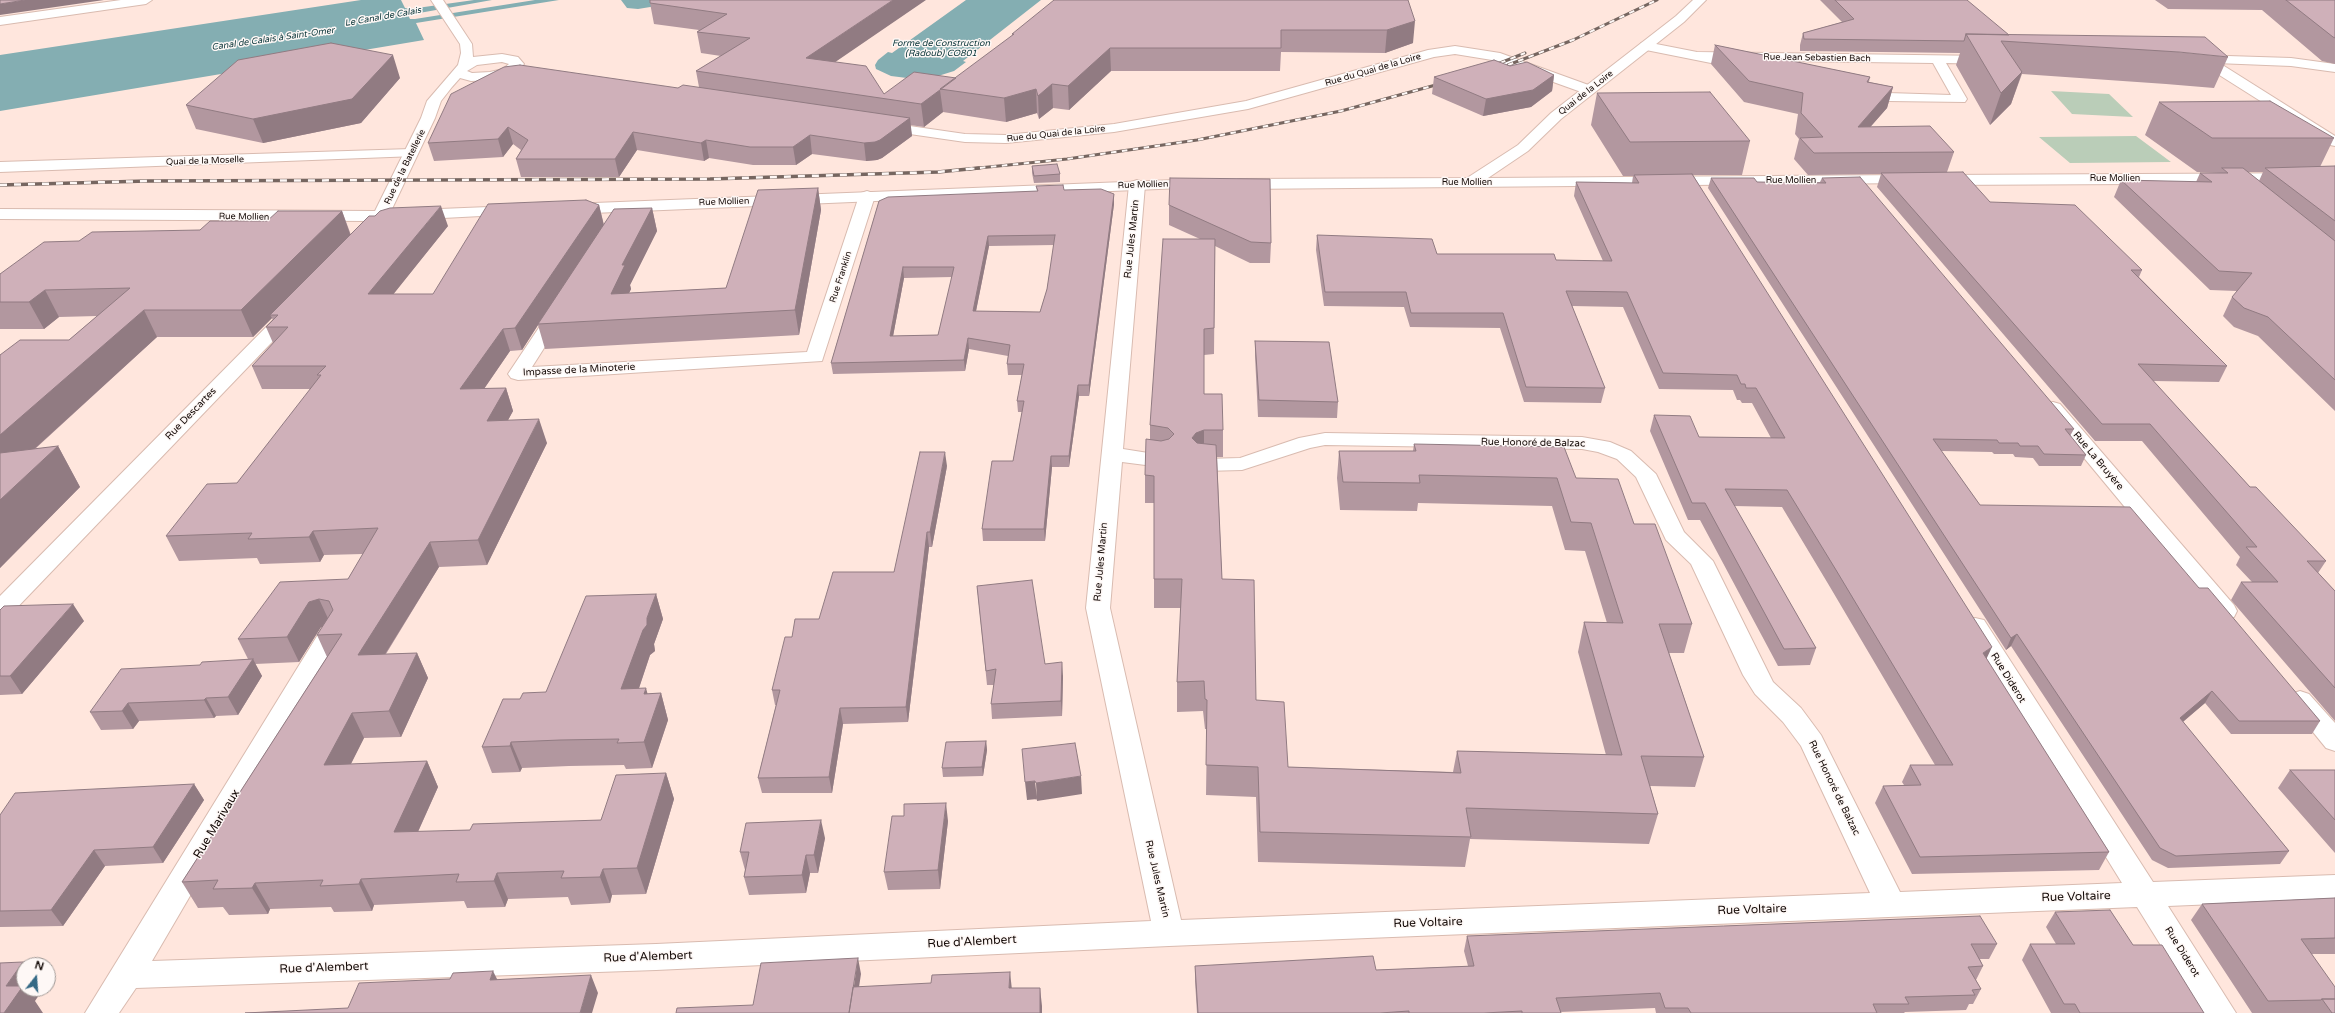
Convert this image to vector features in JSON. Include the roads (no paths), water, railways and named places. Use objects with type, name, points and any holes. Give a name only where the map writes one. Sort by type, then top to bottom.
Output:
[{"type":"street","points":[[0,21],[146,0]]},
{"type":"street","points":[[437,0],[455,26],[467,49],[462,74],[471,77],[490,76],[511,65]]},
{"type":"street","name":"Quai de la Loire","points":[[1470,183],[1523,148],[1556,116],[1680,19],[1700,0]]},
{"type":"street","points":[[455,26],[483,47],[511,65],[526,72]]},
{"type":"street","name":"Rue Jean Sebastien Bach","points":[[1646,46],[1766,71]]},
{"type":"street","name":"Rue du Quai de la Loire","points":[[865,123],[984,139],[1059,135],[1216,112],[1288,95],[1433,53],[1455,50],[1495,56],[1589,90]]},
{"type":"street","name":"Rue Jean Sebastien Bach","points":[[1697,56],[2002,60]]},
{"type":"street","points":[[462,68],[483,59],[511,65]]},
{"type":"street","points":[[1850,89],[1888,97],[1960,99],[1937,59]]},
{"type":"street","points":[[2335,68],[2290,62],[2186,59],[2186,62],[2208,62],[2335,142]]},
{"type":"street","name":"Rue de la Batellerie","points":[[381,216],[391,192],[428,118],[434,101],[462,68]]},
{"type":"street","name":"Rue de la Batellerie","points":[[428,118],[460,92],[490,76]]},
{"type":"street","name":"Quai de la Moselle","points":[[0,167],[411,153]]},
{"type":"street","points":[[2237,178],[2256,193]]},
{"type":"street","name":"Rue Mollien","points":[[556,209],[1137,185],[1470,183],[1701,191],[1862,181],[2335,178]]},
{"type":"street","points":[[1862,181],[1879,201]]},
{"type":"street","name":"Rue Jules Martin","points":[[1137,185],[1098,585],[1099,615],[1169,933]]},
{"type":"street","name":"Rue Franklin","points":[[815,357],[867,196]]},
{"type":"street","points":[[615,224],[626,206]]},
{"type":"street","name":"Rue Mollien","points":[[0,214],[381,216],[525,210]]},
{"type":"street","points":[[363,238],[381,216]]},
{"type":"street","name":"Impasse de la Minoterie","points":[[568,296],[518,374],[815,357]]},
{"type":"street","name":"Rue Descartes","points":[[0,610],[303,300]]},
{"type":"street","name":"Rue La Bruyère","points":[[2043,395],[2238,626]]},
{"type":"street","name":"Rue Honoré de Balzac","points":[[1204,465],[1242,464],[1306,442],[1325,439],[1582,443],[1603,446],[1624,455],[1640,467],[1645,474],[1674,535],[1704,565],[1760,682],[1792,715],[1812,742],[1891,905]]},
{"type":"street","points":[[1111,454],[1161,461]]},
{"type":"street","name":"Rue Diderot","points":[[1962,605],[2220,1013]]},
{"type":"street","name":"Rue Marivaux","points":[[101,1013],[127,975],[331,634]]},
{"type":"street","points":[[2289,686],[2335,741]]},
{"type":"street","name":"Rue Voltaire","points":[[1169,933],[2335,887]]},
{"type":"street","name":"Rue d'Alembert","points":[[127,975],[656,957],[1169,933]]},
{"type":"water","points":[[361,0],[401,0],[405,8],[410,9],[474,0],[492,0],[408,15],[410,19],[415,19],[535,0],[559,0],[416,23],[424,40],[0,111],[0,55]]},
{"type":"water","points":[[621,0],[693,0],[638,9],[627,8]]},
{"type":"water","name":"Forme de Construction (Radoub) CO801","points":[[966,0],[1041,0],[963,61],[966,62],[954,71],[938,76],[915,79],[891,76],[876,69],[875,65],[878,60],[888,52],[892,53]]},
{"type":"railway","points":[[1508,65],[1573,40],[1657,0]]},
{"type":"railway","points":[[1490,67],[1525,53]]},
{"type":"railway","points":[[974,168],[1067,159],[1197,140],[1341,111],[1443,83]]},
{"type":"railway","points":[[0,185],[147,181],[710,179],[938,172],[974,168]]},
{"type":"railway","points":[[969,169],[974,168]]},
{"type":"railway","points":[[974,168],[979,168]]},
{"type":"water label","name":"Le Canal de Calais","points":[[383,17]]},
{"type":"water label","name":"Canal de Calais à Saint-Omer","points":[[273,39]]}]
